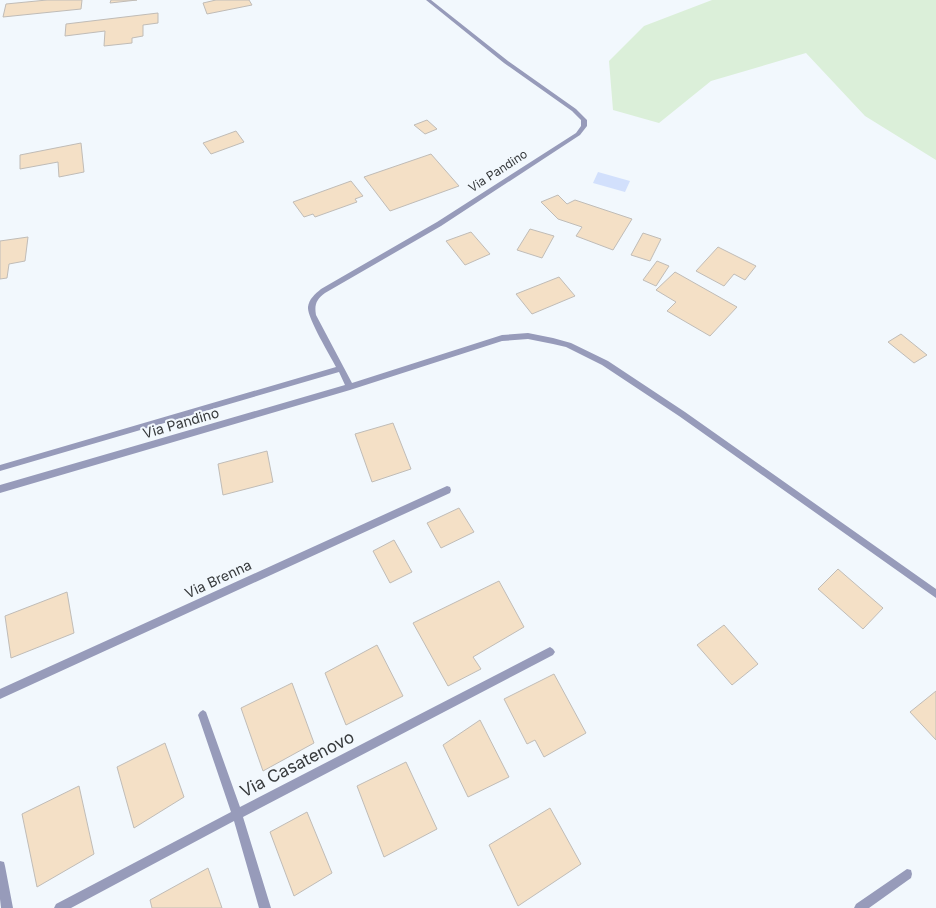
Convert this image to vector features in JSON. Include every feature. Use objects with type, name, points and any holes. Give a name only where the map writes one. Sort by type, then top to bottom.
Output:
[{"type":"street","name":"Via Pandino","points":[[0,489],[350,387],[312,315],[311,304],[317,296],[323,291],[439,224],[578,134],[584,126],[584,120],[574,110],[506,62],[428,0]]},
{"type":"street","points":[[350,387],[502,338],[519,336],[532,337],[568,345],[605,363],[682,414],[936,594]]},
{"type":"street","name":"Via Pandino","points":[[0,468],[340,369]]},
{"type":"street","name":"Via Brenna","points":[[0,694],[447,490]]},
{"type":"street","name":"Via Casatenovo","points":[[60,908],[237,814],[550,652]]},
{"type":"street","points":[[203,715],[237,814],[265,908]]},
{"type":"street","points":[[0,866],[7,908]]},
{"type":"street","points":[[860,908],[907,874]]},
{"type":"green space","points":[[712,0],[936,0],[936,160],[865,116],[806,53],[711,81],[659,123],[613,110],[609,61],[644,26]]},
{"type":"water","points":[[598,172],[630,181],[625,192],[593,183]]},
{"type":"building","points":[[47,0],[82,0],[81,9],[3,17],[6,4]]},
{"type":"building","points":[[111,0],[137,0],[110,3]]},
{"type":"building","points":[[216,0],[249,0],[252,5],[207,14],[203,3]]},
{"type":"building","points":[[158,13],[158,23],[143,25],[143,36],[132,38],[132,43],[104,46],[105,31],[65,36],[66,24]]},
{"type":"building","points":[[427,120],[437,129],[425,134],[414,125]]},
{"type":"building","points":[[236,131],[244,142],[211,154],[203,143]]},
{"type":"building","points":[[81,143],[84,172],[59,177],[58,162],[20,169],[20,155]]},
{"type":"building","points":[[431,154],[459,186],[390,211],[364,177]]},
{"type":"building","points":[[351,181],[363,196],[355,199],[357,202],[315,217],[313,214],[304,217],[293,202]]},
{"type":"building","points":[[558,195],[567,204],[575,200],[632,219],[613,250],[576,236],[582,227],[558,219],[541,202]]},
{"type":"building","points":[[530,229],[554,236],[542,258],[517,250]]},
{"type":"building","points":[[471,232],[490,254],[465,265],[446,241]]},
{"type":"building","points":[[643,233],[661,239],[650,261],[631,255]]},
{"type":"building","points":[[28,237],[25,261],[9,264],[7,278],[0,279],[0,241]]},
{"type":"building","points":[[718,247],[756,266],[745,280],[734,274],[724,286],[696,271]]},
{"type":"building","points":[[657,261],[669,266],[656,286],[643,280]]},
{"type":"building","points":[[675,272],[737,307],[710,336],[667,311],[676,302],[656,290]]},
{"type":"building","points":[[559,277],[575,296],[532,314],[516,294]]},
{"type":"building","points":[[901,334],[927,355],[914,363],[888,342]]},
{"type":"building","points":[[393,423],[411,469],[372,482],[355,434]]},
{"type":"building","points":[[267,451],[273,482],[223,495],[218,464]]},
{"type":"building","points":[[459,508],[474,532],[441,548],[427,523]]},
{"type":"building","points":[[394,540],[412,572],[390,583],[373,551]]},
{"type":"building","points":[[838,569],[883,608],[863,629],[818,589]]},
{"type":"building","points":[[499,581],[524,627],[473,657],[481,669],[448,686],[413,623]]},
{"type":"building","points":[[67,592],[74,633],[11,658],[5,616]]},
{"type":"building","points":[[724,625],[758,664],[732,685],[697,645]]},
{"type":"building","points":[[377,645],[403,696],[346,725],[325,673]]},
{"type":"building","points":[[554,674],[586,733],[544,757],[535,740],[527,744],[504,699]]},
{"type":"building","points":[[292,683],[314,743],[263,771],[241,708]]},
{"type":"building","points":[[936,691],[936,740],[910,712]]},
{"type":"building","points":[[480,720],[509,777],[468,797],[443,745]]},
{"type":"building","points":[[165,743],[184,797],[134,828],[117,767]]},
{"type":"building","points":[[406,762],[437,829],[384,857],[357,786]]},
{"type":"building","points":[[79,786],[94,854],[37,887],[22,814]]},
{"type":"building","points":[[550,808],[581,864],[518,906],[489,845]]},
{"type":"building","points":[[307,812],[332,873],[294,896],[270,832]]},
{"type":"building","points":[[208,868],[222,908],[152,908],[150,900]]}]
